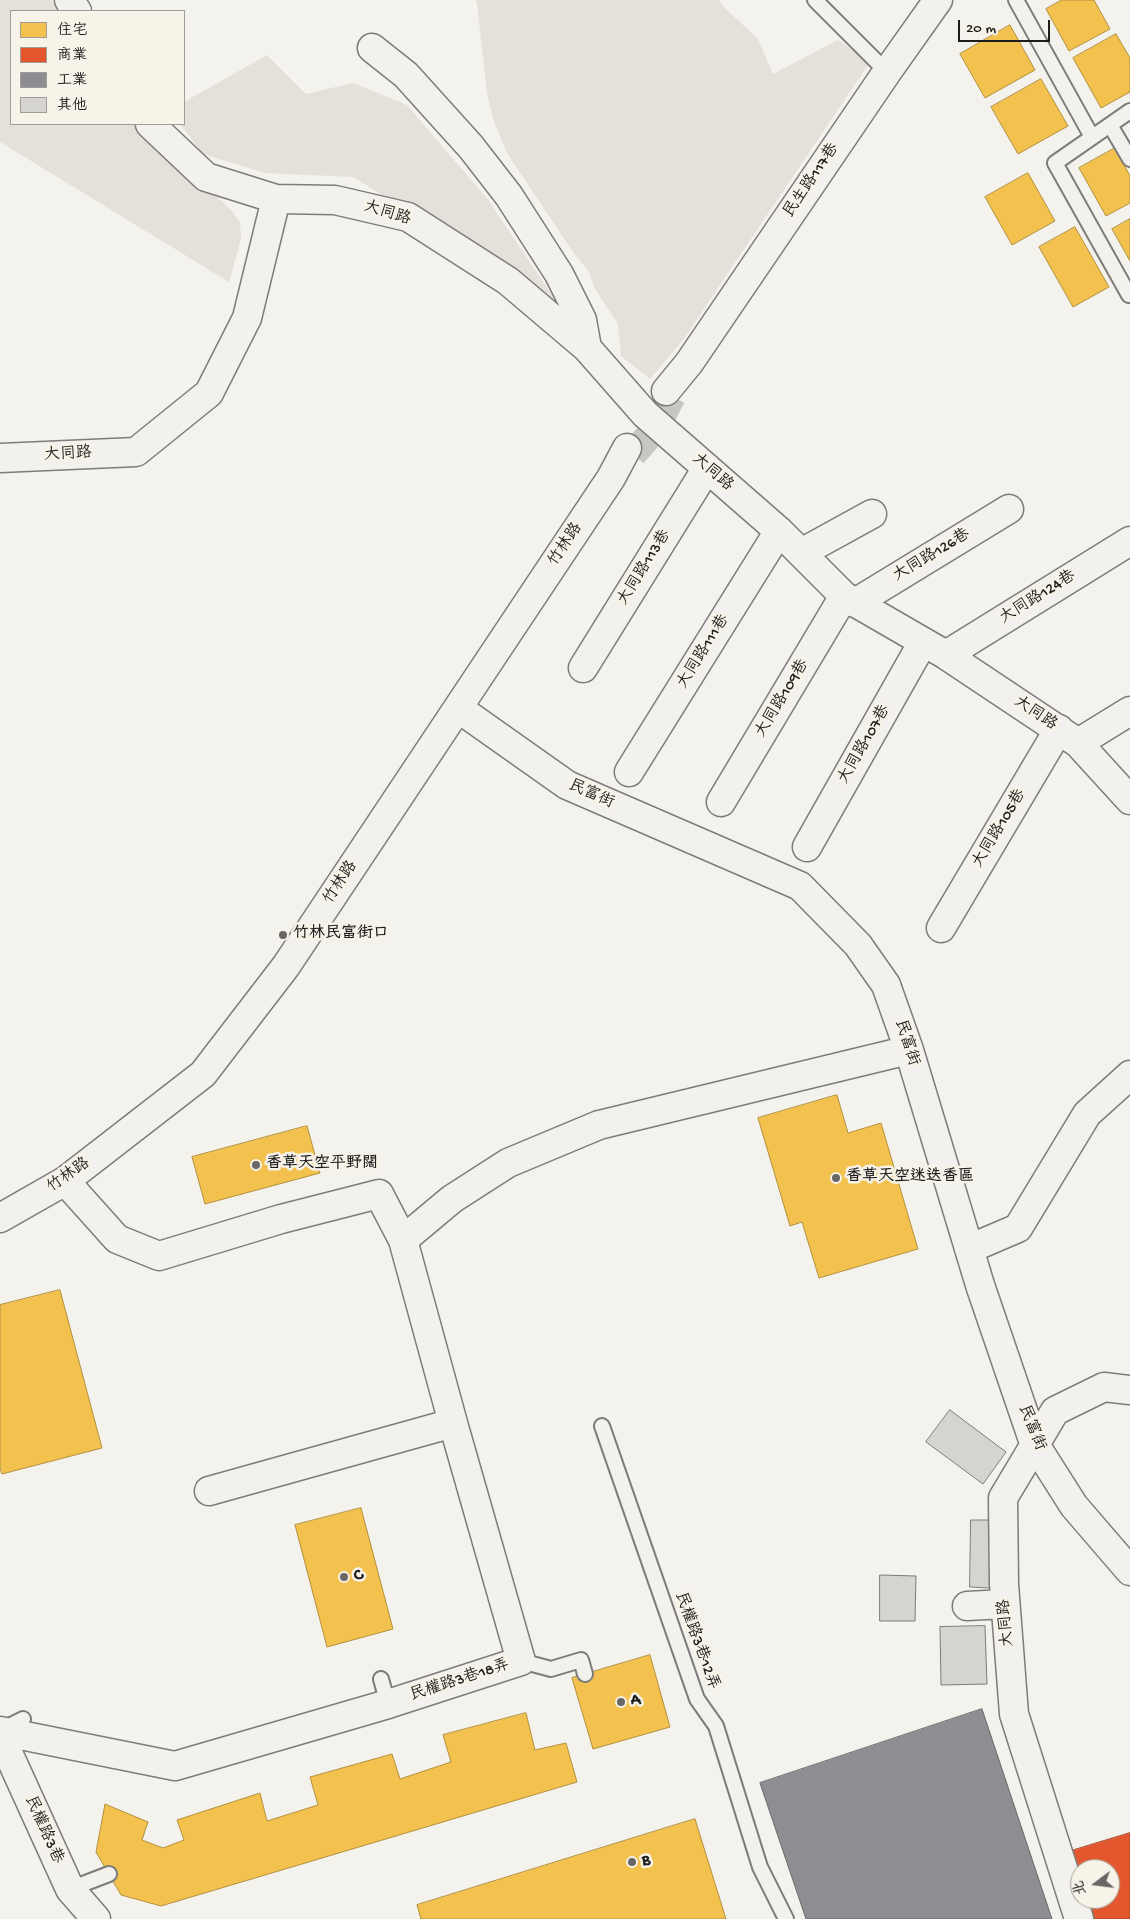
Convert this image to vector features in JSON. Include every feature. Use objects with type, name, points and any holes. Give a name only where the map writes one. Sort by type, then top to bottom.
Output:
[{"type":"street","name":"民生路117巷","points":[[669,393],[938,0]]},
{"type":"street","points":[[372,48],[406,75],[471,147],[509,196],[559,274],[582,320],[587,348]]},
{"type":"street","name":"大同路","points":[[151,125],[206,177],[276,199],[335,200],[408,217],[508,281],[587,348],[646,414],[779,531],[849,600],[934,649],[1068,736],[1130,800]]},
{"type":"street","name":"大同路","points":[[0,458],[136,452],[209,394],[247,318],[276,199]]},
{"type":"street","name":"竹林路","points":[[0,1218],[65,1181],[203,1074],[286,966],[630,451]]},
{"type":"street","name":"大同路113巷","points":[[583,668],[707,468]]},
{"type":"street","name":"大同路126巷","points":[[849,600],[1009,509]]},
{"type":"street","points":[[801,553],[872,514]]},
{"type":"street","name":"大同路111巷","points":[[629,772],[779,531]]},
{"type":"street","name":"大同路124巷","points":[[934,649],[1130,540]]},
{"type":"street","name":"大同路109巷","points":[[721,802],[849,600]]},
{"type":"street","name":"大同路107巷","points":[[806,847],[934,649]]},
{"type":"street","name":"民富街","points":[[458,708],[567,785],[800,886],[858,946],[886,985],[909,1050],[969,1249],[1034,1444],[1074,1506],[1130,1570]]},
{"type":"street","points":[[1068,736],[1130,711]]},
{"type":"street","name":"大同路105巷","points":[[941,928],[1068,736]]},
{"type":"street","points":[[403,1240],[452,1198],[508,1163],[599,1125],[909,1050]]},
{"type":"street","points":[[969,1249],[1018,1228],[1087,1114],[1130,1075]]},
{"type":"street","name":"民權路3巷18弄","points":[[8,1727],[175,1766],[384,1691],[521,1661],[403,1240],[379,1194],[281,1219],[159,1256],[117,1239],[65,1181]]},
{"type":"street","name":"大同路","points":[[1079,1919],[1014,1714],[1005,1604],[1003,1498],[1055,1411],[1104,1386],[1130,1390]]},
{"type":"street","points":[[209,1491],[454,1423]]},
{"type":"street","points":[[967,1606],[1005,1604]]},
{"type":"street","name":"民權路3巷","points":[[0,1735],[70,1889],[96,1919]]},
{"type":"lane","points":[[815,0],[887,72]]},
{"type":"lane","points":[[1016,0],[1092,137]]},
{"type":"lane","points":[[1130,111],[1055,163],[1130,295]]},
{"type":"lane","points":[[1110,125],[1130,159]]},
{"type":"lane","name":"民權路3巷12弄","points":[[602,1426],[696,1699],[716,1726],[760,1867],[786,1919]]},
{"type":"lane","points":[[521,1661],[551,1669],[581,1660],[585,1674]]},
{"type":"lane","points":[[70,1889],[109,1874]]},
{"type":"shaded area","points":[[0,0],[52,0],[57,10],[10,10],[10,125],[140,125],[231,210],[240,222],[241,239],[229,282],[0,142]]},
{"type":"shaded area","points":[[476,0],[719,0],[758,39],[773,74],[838,40],[870,62],[683,340],[650,379],[621,356],[618,324],[595,289],[589,272],[573,252],[507,153],[494,122],[487,93]]},
{"type":"shaded area","points":[[267,55],[306,94],[353,83],[407,105],[489,201],[558,304],[353,177],[265,173],[203,154],[181,125],[185,125],[185,101]]},
{"type":"building: 住宅","points":[[1062,0],[1094,0],[1110,29],[1069,51],[1046,9]]},
{"type":"building: 住宅","points":[[1010,25],[1035,70],[985,98],[960,54]]},
{"type":"building: 住宅","points":[[1116,34],[1130,58],[1130,92],[1101,108],[1073,58]]},
{"type":"building: 住宅","points":[[1041,79],[1068,126],[1018,154],[991,107]]},
{"type":"building: 住宅","points":[[1115,148],[1130,176],[1130,203],[1106,216],[1079,168]]},
{"type":"building: 住宅","points":[[1028,173],[1055,221],[1012,245],[985,197]]},
{"type":"building: 住宅","points":[[1130,219],[1130,261],[1112,229]]},
{"type":"building: 住宅","points":[[1075,227],[1109,287],[1073,307],[1039,247]]},
{"type":"building: 住宅","name":"香草天空迷迭香區","points":[[837,1095],[848,1133],[881,1123],[918,1249],[819,1278],[802,1222],[790,1226],[758,1118]]},
{"type":"building: 住宅","name":"香草天空平野闊","points":[[307,1126],[320,1173],[205,1204],[192,1157]]},
{"type":"building: 住宅","points":[[60,1290],[102,1448],[2,1474],[0,1468],[0,1305]]},
{"type":"building: 住宅","name":"C","points":[[361,1508],[393,1629],[327,1647],[295,1525]]},
{"type":"building: 住宅","name":"A","points":[[650,1655],[670,1727],[593,1749],[572,1678]]},
{"type":"building: 住宅","points":[[526,1713],[535,1750],[566,1743],[577,1782],[161,1906],[121,1895],[96,1852],[105,1804],[148,1822],[142,1840],[163,1848],[184,1840],[177,1820],[260,1793],[267,1821],[318,1805],[310,1777],[392,1754],[400,1779],[451,1762],[443,1735]]},
{"type":"building: 住宅","name":"B","points":[[695,1819],[726,1919],[421,1919],[417,1905]]},
{"type":"building: 商業","points":[[1130,1833],[1130,1919],[1092,1919],[1089,1909],[1120,1909],[1120,1859],[1073,1859],[1071,1851]]},
{"type":"building: 工業","points":[[982,1709],[1052,1919],[806,1919],[760,1783]]},
{"type":"building: 其他","points":[[950,1410],[1006,1452],[983,1484],[926,1442]]},
{"type":"building: 其他","points":[[971,1520],[992,1520],[990,1588],[970,1587]]},
{"type":"building: 其他","points":[[880,1575],[916,1576],[915,1621],[880,1621]]},
{"type":"building: 其他","points":[[985,1626],[987,1684],[941,1685],[940,1627]]},
{"type":"tunnel","points":[[633,454],[655,429],[672,396]]},
{"type":"place","name":"竹林民富街口","points":[[283,935]]},
{"type":"place","name":"香草天空平野闊","points":[[256,1165]]},
{"type":"place","name":"香草天空迷迭香區","points":[[836,1178]]},
{"type":"place","name":"C","points":[[344,1577]]},
{"type":"place","name":"A","points":[[621,1702]]},
{"type":"place","name":"B","points":[[632,1862]]}]
